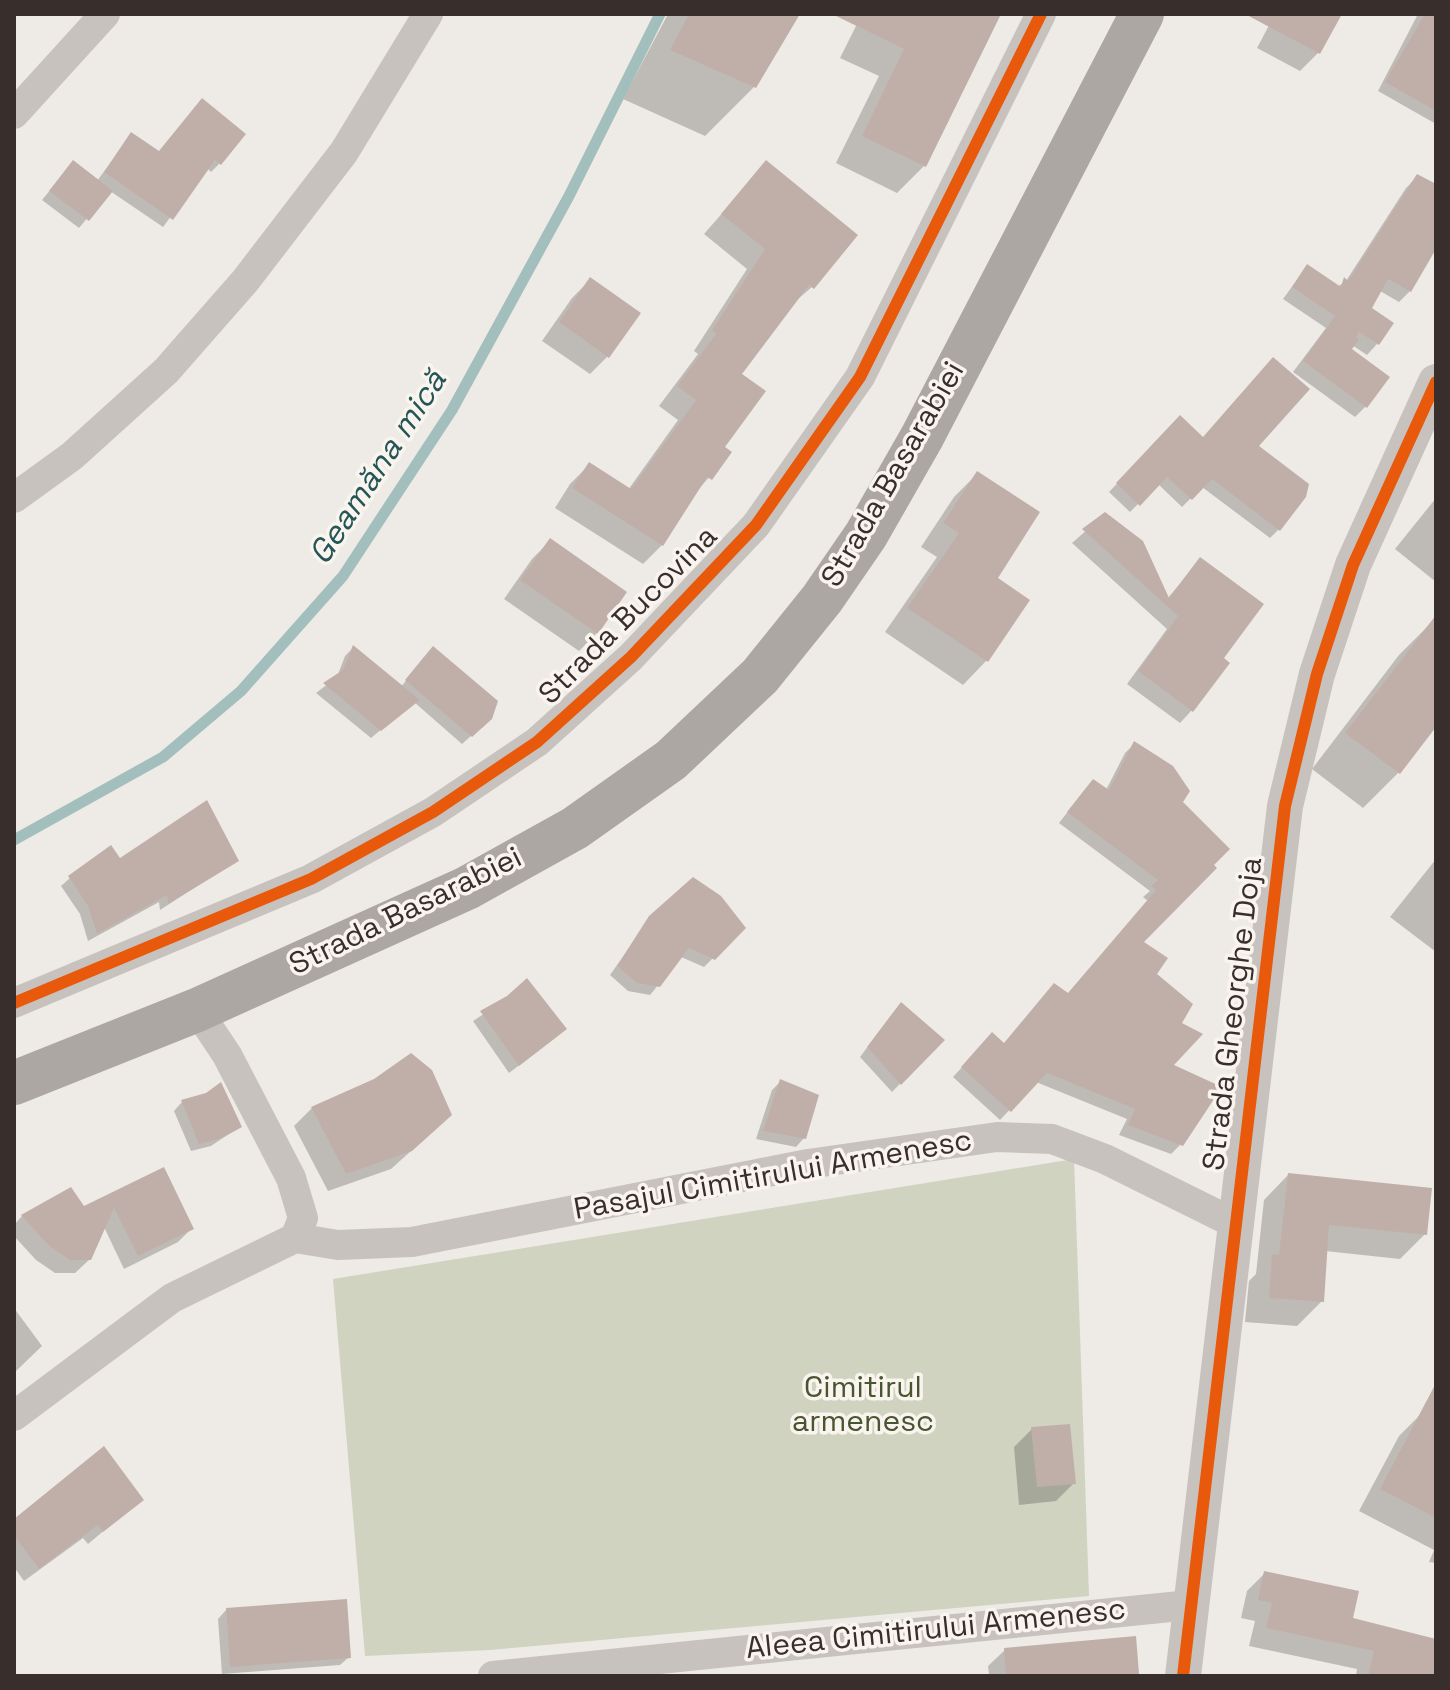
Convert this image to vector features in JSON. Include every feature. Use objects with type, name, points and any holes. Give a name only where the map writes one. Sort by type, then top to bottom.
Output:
[{"type":"main road","name":"Strada Basarabiei","points":[[14,1083],[197,1010],[467,888],[575,828],[671,760],[760,676],[822,599],[866,535],[922,437],[1142,14]]},
{"type":"street","points":[[14,114],[105,14]]},
{"type":"street","points":[[14,498],[72,456],[166,371],[245,281],[344,152],[428,14]]},
{"type":"street","name":"Strada Bucovina","points":[[14,1003],[311,879],[433,812],[537,742],[631,657],[756,525],[860,377],[1041,14]]},
{"type":"street","name":"Strada Gheorghe Doja","points":[[1183,1676],[1285,806],[1317,674],[1353,565],[1436,382]]},
{"type":"street","points":[[14,1416],[172,1298],[295,1238],[303,1218],[291,1178],[227,1055],[197,1010]]},
{"type":"street","name":"Pasajul Cimitirului Armenesc","points":[[295,1238],[338,1245],[412,1242],[808,1164],[997,1137],[1052,1139],[1105,1159],[1234,1223]]},
{"type":"street","name":"Aleea Cimitirului Armenesc","points":[[493,1676],[1190,1605]]},
{"type":"green space","name":"Cimitirul armenesc","points":[[1074,1159],[1089,1596],[490,1650],[365,1656],[333,1279]]},
{"type":"building","points":[[689,14],[800,14],[756,88],[670,50]]},
{"type":"building","points":[[832,14],[1001,14],[926,167],[862,136],[904,49]]},
{"type":"building","points":[[1245,14],[1342,14],[1320,54]]},
{"type":"building","points":[[1425,14],[1436,14],[1436,111],[1385,82]]},
{"type":"building","points":[[202,98],[246,134],[221,165],[215,160],[173,220],[104,172],[131,132],[159,151]]},
{"type":"building","points":[[73,160],[113,191],[89,221],[49,191]]},
{"type":"building","points":[[766,160],[858,235],[814,289],[809,285],[742,374],[766,391],[725,447],[732,452],[712,480],[707,477],[663,546],[572,488],[589,462],[631,489],[696,400],[677,386],[716,334],[712,330],[765,249],[721,214]]},
{"type":"building","points":[[1417,174],[1436,184],[1436,249],[1411,292],[1388,279],[1372,308],[1394,323],[1379,345],[1359,332],[1356,338],[1359,340],[1352,349],[1390,377],[1367,408],[1303,361],[1335,316],[1292,287],[1307,264],[1341,287],[1344,277],[1348,281]]},
{"type":"building","points":[[590,277],[641,313],[609,358],[559,322]]},
{"type":"building","points":[[1273,357],[1310,389],[1259,446],[1309,484],[1306,497],[1280,531],[1212,479],[1192,500],[1167,477],[1140,506],[1116,483],[1180,415],[1203,437]]},
{"type":"building","points":[[977,471],[1040,512],[998,578],[1030,600],[988,662],[907,608],[959,533],[943,523]]},
{"type":"building","points":[[1105,512],[1143,541],[1169,598],[1200,557],[1264,604],[1224,658],[1230,663],[1193,712],[1138,671],[1178,616],[1082,529]]},
{"type":"building","points":[[550,538],[627,592],[598,634],[520,580]]},
{"type":"building","points":[[1436,615],[1436,727],[1400,774],[1345,733]]},
{"type":"building","points":[[353,645],[420,700],[381,731],[323,683],[343,670]]},
{"type":"building","points":[[433,646],[498,701],[492,719],[472,737],[405,680]]},
{"type":"building","points":[[1134,741],[1173,766],[1190,791],[1183,802],[1230,849],[1214,865],[1217,868],[1144,942],[1168,958],[1157,974],[1193,1004],[1182,1023],[1203,1034],[1174,1065],[1222,1087],[1183,1146],[1128,1125],[1135,1109],[1047,1073],[1011,1112],[961,1067],[992,1032],[1004,1043],[1054,983],[1068,993],[1156,890],[1151,886],[1158,880],[1067,812],[1093,779],[1109,790]]},
{"type":"building","points":[[207,800],[239,861],[168,904],[167,895],[97,934],[88,906],[68,876],[111,845],[120,858]]},
{"type":"building","points":[[693,877],[721,896],[746,928],[715,960],[689,948],[660,987],[637,983],[617,966],[649,916]]},
{"type":"building","points":[[527,978],[567,1029],[519,1066],[480,1011],[507,996]]},
{"type":"building","points":[[901,1002],[945,1040],[901,1085],[867,1047]]},
{"type":"building","points":[[411,1053],[432,1070],[452,1115],[412,1151],[346,1174],[311,1107],[374,1079]]},
{"type":"building","points":[[780,1079],[819,1095],[806,1139],[763,1131]]},
{"type":"building","points":[[221,1082],[242,1127],[222,1138],[199,1144],[181,1100],[206,1093]]},
{"type":"building","points":[[164,1167],[194,1229],[138,1256],[114,1208],[91,1260],[70,1260],[49,1246],[21,1215],[71,1187],[84,1206]]},
{"type":"building","points":[[1288,1173],[1432,1188],[1427,1235],[1329,1225],[1324,1302],[1269,1298],[1272,1254],[1279,1255]]},
{"type":"building","points":[[1436,1383],[1436,1518],[1380,1489]]},
{"type":"building","points":[[1070,1424],[1076,1484],[1037,1487],[1031,1427]]},
{"type":"building","points":[[104,1446],[144,1500],[103,1532],[98,1525],[39,1569],[14,1535],[14,1519]]},
{"type":"building","points":[[1264,1571],[1359,1591],[1353,1618],[1436,1639],[1436,1676],[1368,1676],[1374,1651],[1266,1628],[1272,1603],[1258,1600]]},
{"type":"building","points":[[347,1599],[351,1658],[230,1667],[226,1608]]},
{"type":"building","points":[[1136,1636],[1139,1674],[1006,1676],[1004,1648]]},
{"type":"waterway","name":"Geamăna mică","points":[[14,840],[163,757],[241,691],[343,576],[452,410],[569,196],[660,14]]},
{"type":"cycle path","points":[[14,1003],[311,879],[433,812],[537,742],[631,657],[756,525],[860,377],[1041,14]]},
{"type":"cycle path","points":[[1183,1676],[1285,806],[1317,674],[1353,565],[1436,382]]}]
